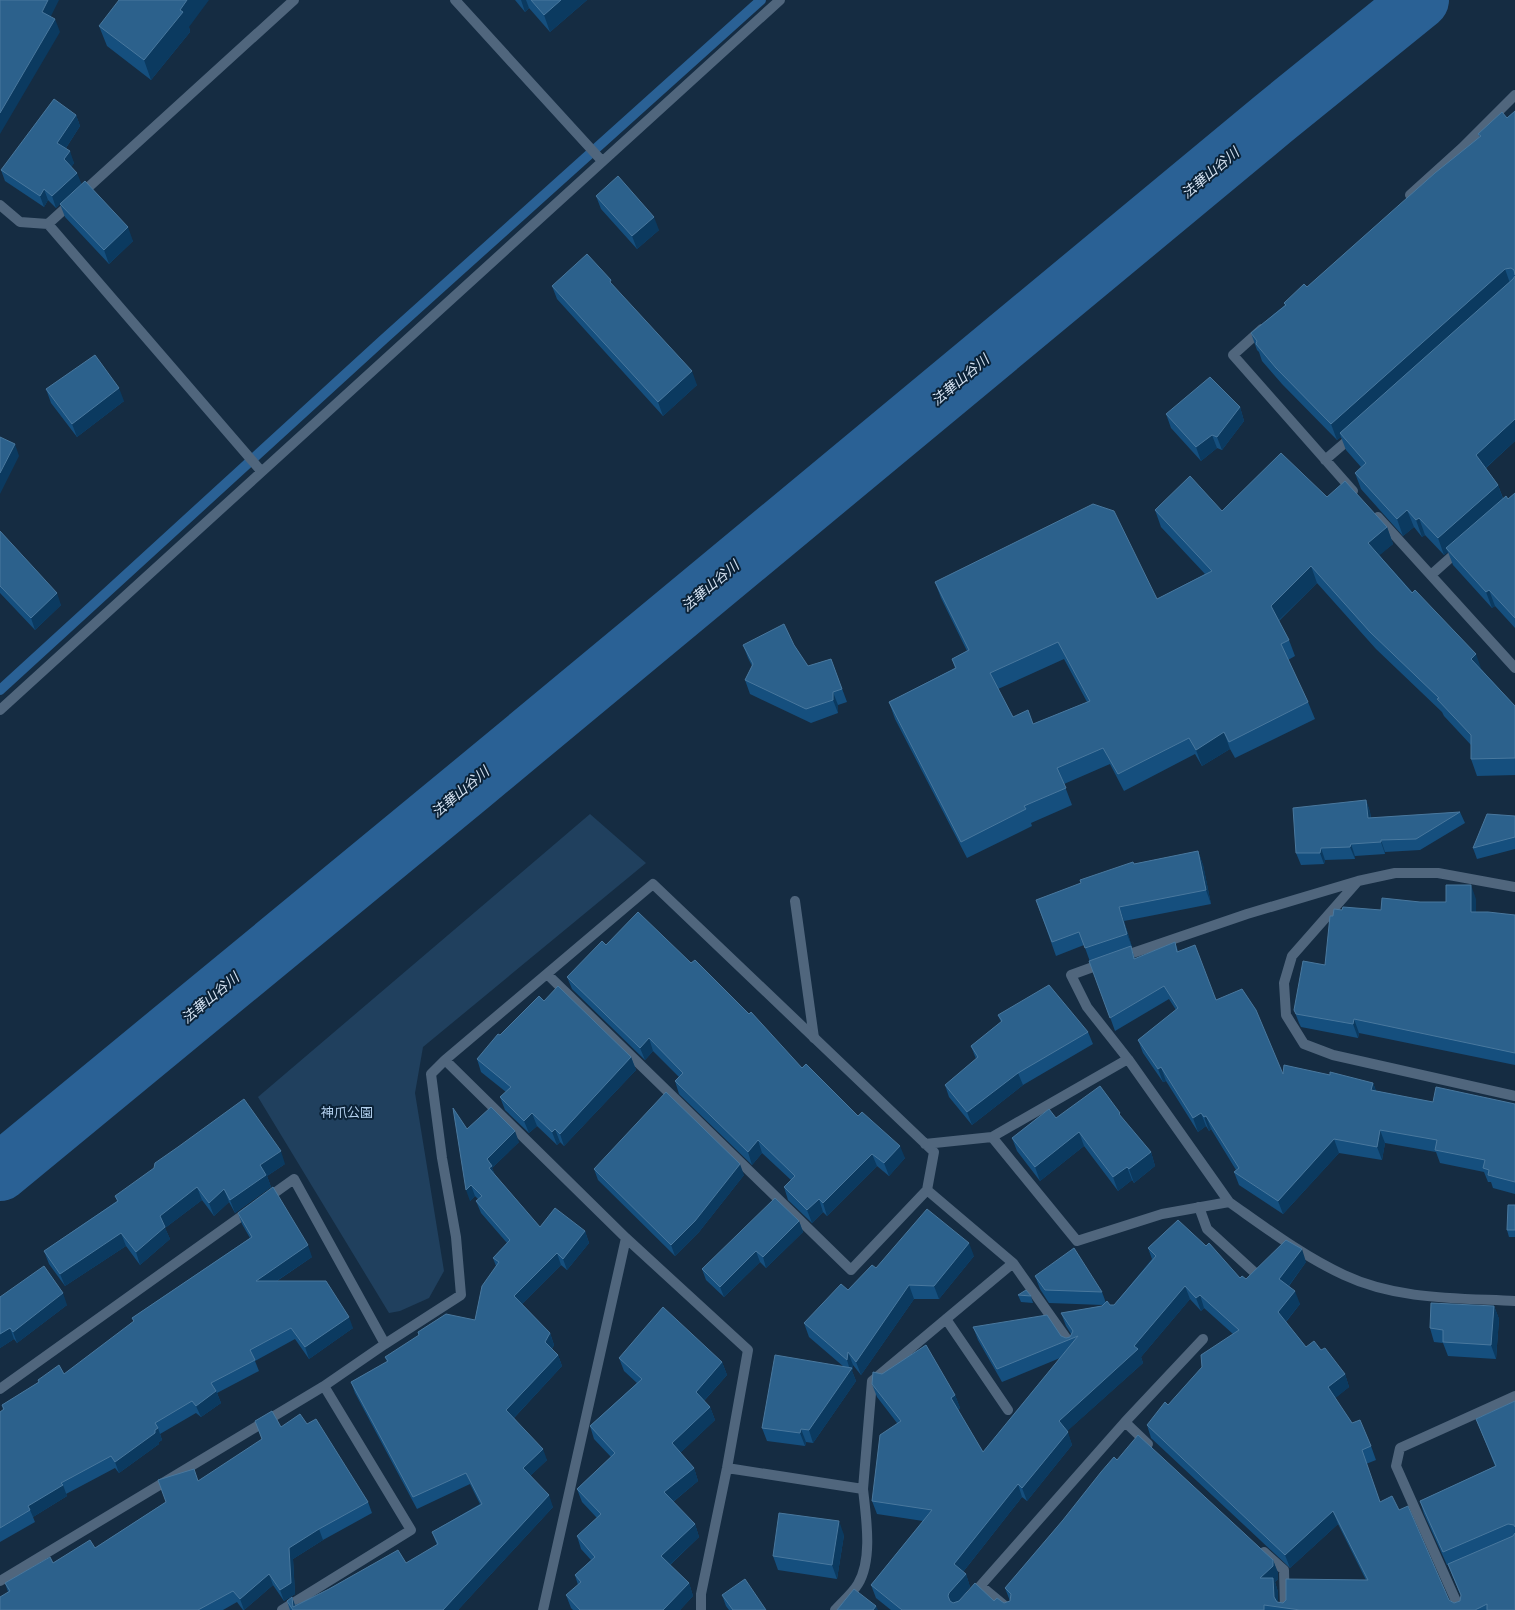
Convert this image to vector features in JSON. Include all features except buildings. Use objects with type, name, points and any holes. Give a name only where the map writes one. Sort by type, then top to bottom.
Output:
[{"type":"street","points":[[48,224],[294,0]]},
{"type":"street","points":[[455,0],[602,161]]},
{"type":"street","points":[[0,710],[780,0]]},
{"type":"street","points":[[1404,202],[1462,148],[1515,95]]},
{"type":"street","points":[[0,205],[20,222],[48,224],[261,471]]},
{"type":"street","points":[[1268,324],[1233,355],[1362,501]]},
{"type":"street","points":[[1325,460],[1361,429]]},
{"type":"street","points":[[1373,512],[1515,668]]},
{"type":"street","points":[[1431,575],[1467,544]]},
{"type":"street","points":[[1515,887],[1438,873],[1395,873],[1358,881],[1247,914],[1070,975],[1087,1007],[1128,1059],[1229,1202],[1305,1254],[1345,1276],[1400,1292],[1515,1301]]},
{"type":"street","points":[[1358,881],[1292,956],[1284,983],[1286,1014],[1304,1044],[1333,1055],[1515,1096]]},
{"type":"street","points":[[0,1581],[324,1386],[385,1344],[461,1295],[456,1237],[442,1158],[431,1074],[445,1060],[653,884],[934,1152],[927,1190],[851,1270],[547,974]]},
{"type":"street","points":[[795,901],[814,1038]]},
{"type":"street","points":[[925,1144],[992,1137],[1128,1059]]},
{"type":"street","points":[[445,1060],[626,1238],[748,1350],[727,1468],[701,1594],[701,1610]]},
{"type":"street","points":[[992,1137],[1077,1241],[1162,1214],[1229,1202]]},
{"type":"street","points":[[0,1389],[294,1179],[385,1344]]},
{"type":"street","points":[[927,1190],[1013,1263],[1071,1345]]},
{"type":"street","points":[[1199,1207],[1207,1229],[1254,1272]]},
{"type":"street","points":[[542,1610],[626,1238]]},
{"type":"street","points":[[835,1610],[857,1585],[865,1571],[867,1530],[863,1489],[872,1381],[1013,1263]]},
{"type":"street","points":[[946,1319],[1008,1410]]},
{"type":"street","points":[[959,1610],[1125,1422],[1203,1339]]},
{"type":"street","points":[[282,1610],[411,1530],[324,1386]]},
{"type":"street","points":[[1460,1610],[1448,1572],[1396,1466],[1400,1448],[1515,1396]]},
{"type":"street","points":[[1125,1422],[1153,1449]]},
{"type":"street","points":[[727,1468],[863,1489]]},
{"type":"street","points":[[1255,1544],[1284,1570],[1285,1610]]},
{"type":"street","points":[[981,1586],[1010,1610]]},
{"type":"green space","name":"神爪公園","points":[[590,814],[646,863],[423,1047],[415,1093],[444,1271],[429,1298],[400,1311],[389,1313],[258,1097]]},
{"type":"waterway","points":[[0,690],[384,339],[761,0]]},
{"type":"waterway","name":"法華山谷川","points":[[0,1172],[470,785],[1273,119],[1420,0]]}]
